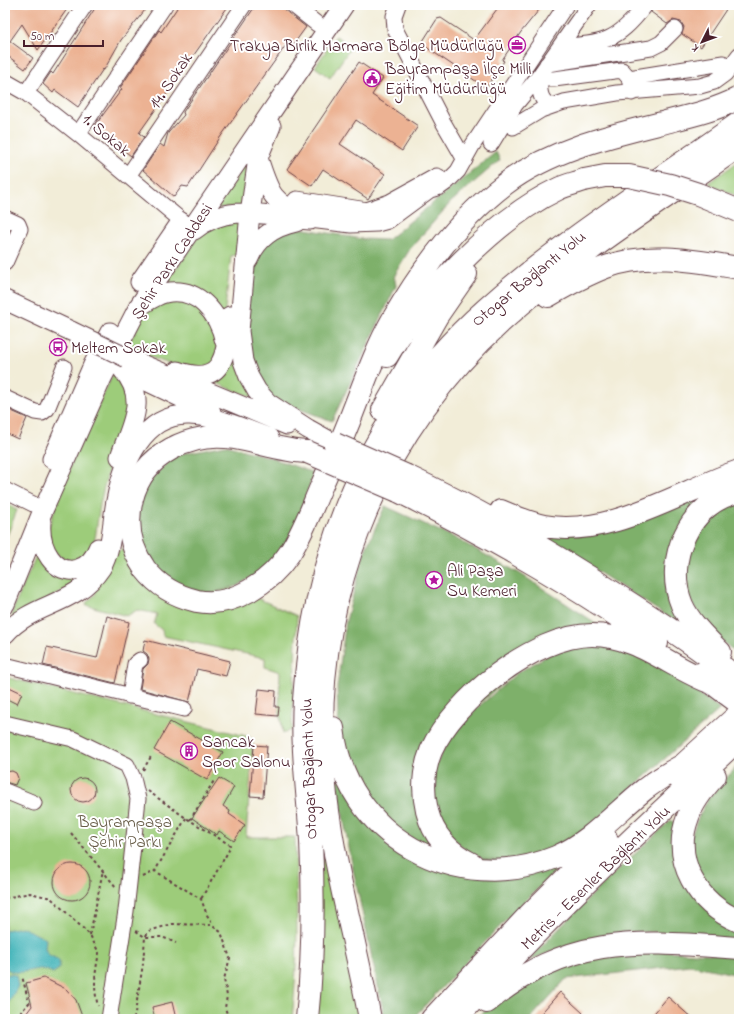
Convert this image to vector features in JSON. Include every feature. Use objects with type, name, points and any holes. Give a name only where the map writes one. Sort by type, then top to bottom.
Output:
[{"type":"highway","points":[[739,98],[696,114],[619,133],[579,146],[544,161],[505,184],[450,236],[415,284],[392,321],[371,364],[340,437],[306,522],[295,544],[280,565],[250,590],[233,598],[216,602],[201,602],[183,597],[169,590],[155,581],[136,554],[131,539],[129,515],[138,481],[146,469],[167,450],[185,442],[215,437],[233,438],[290,451],[307,452],[402,483],[479,511],[584,574],[691,644],[739,680]]},
{"type":"highway","name":"Otogar Bağlantı Yolu","points":[[307,1019],[312,958],[311,842],[304,760],[304,697],[308,652],[317,597],[331,549],[350,496],[373,450],[413,388],[448,346],[479,315],[510,288],[566,245],[739,123]]},
{"type":"highway","name":"Otogar Bağlantı Yolu","points":[[370,1019],[342,888],[324,776],[322,712],[325,670],[332,623],[348,556],[370,499],[394,452],[436,391],[460,362],[522,303],[568,267],[739,146]]},
{"type":"highway","points":[[340,437],[392,347],[434,292],[464,260],[523,211],[560,188],[584,180],[605,176],[629,176],[691,191],[739,211]]},
{"type":"highway","points":[[350,496],[359,460],[378,420],[436,316],[481,254],[523,211]]},
{"type":"highway","points":[[436,391],[453,378],[515,320],[539,302],[571,283],[607,267],[653,258],[692,261],[739,268]]},
{"type":"highway","points":[[340,437],[402,483],[458,521],[578,591],[655,642],[739,703]]},
{"type":"highway","points":[[402,483],[450,489],[526,521],[545,526],[582,527],[599,525],[622,518],[739,471]]},
{"type":"highway","points":[[739,492],[721,498],[712,504],[695,520],[680,546],[675,576],[677,592],[682,606],[694,624],[722,654],[739,669]]},
{"type":"highway","points":[[332,623],[334,642],[332,705],[335,739],[342,767],[350,784],[374,818],[402,843],[420,853],[449,864],[488,870],[524,866],[567,851],[588,838],[650,786],[683,765],[739,714]]},
{"type":"highway","points":[[488,870],[459,858],[434,832],[424,798],[423,782],[431,752],[438,738],[463,708],[489,682],[513,664],[543,646],[560,640],[592,635],[618,638],[638,645],[712,683]]},
{"type":"highway","name":"Metris - Esenler Bağlantı Yolu","points":[[456,1019],[518,953],[606,864],[739,739]]},
{"type":"highway","points":[[739,751],[706,786],[694,803],[687,818],[683,846],[685,863],[700,894],[716,909],[739,921]]},
{"type":"highway","name":"Metris - Esenler Bağlantı Yolu","points":[[432,1019],[530,914],[683,765]]},
{"type":"highway","points":[[469,1019],[510,983],[531,970],[549,962],[590,948],[616,944],[647,942],[739,948]]},
{"type":"main road","name":"Şehir Parkı Caddesi","points":[[5,604],[37,510],[96,358],[140,282],[331,5]]},
{"type":"main road","name":"Şehir Parkı Caddesi","points":[[5,573],[139,306],[344,5]]},
{"type":"main road","points":[[124,364],[167,367],[192,376],[203,376],[213,372],[220,365],[226,348],[250,213],[258,158],[293,80]]},
{"type":"main road","points":[[258,158],[269,189],[278,201],[285,208],[310,220]]},
{"type":"main road","points":[[297,202],[367,212],[390,204],[433,184]]},
{"type":"main road","points":[[182,243],[194,230],[207,221],[230,213],[250,213],[310,220]]},
{"type":"main road","points":[[310,220],[274,229],[241,261],[239,331],[243,361],[249,377],[257,391],[268,403],[308,429],[340,437]]},
{"type":"main road","points":[[139,306],[164,294],[182,292],[189,294],[204,303],[211,310],[223,334],[226,348]]},
{"type":"main road","points":[[5,300],[70,338],[124,364],[246,429]]},
{"type":"main road","points":[[5,314],[70,338]]},
{"type":"main road","points":[[124,364],[340,437]]},
{"type":"main road","points":[[37,510],[43,546],[50,558],[59,566],[73,570],[84,568],[90,564],[95,558],[107,499],[136,411],[135,391],[124,364]]},
{"type":"main road","points":[[5,634],[27,616],[71,597],[88,584],[101,567],[107,553],[122,479],[132,454],[142,437],[151,428],[175,416],[189,415],[246,429],[307,452]]},
{"type":"street","points":[[26,93],[85,5]]},
{"type":"street","points":[[78,134],[165,5]]},
{"type":"street","name":"14. Sokak","points":[[128,176],[244,5]]},
{"type":"street","points":[[293,5],[317,24]]},
{"type":"street","points":[[398,5],[394,16],[395,29],[443,122],[465,160]]},
{"type":"street","points":[[465,160],[472,146],[566,5]]},
{"type":"street","points":[[490,144],[515,105],[543,70],[589,5]]},
{"type":"street","points":[[560,47],[604,42],[620,34],[644,7]]},
{"type":"street","points":[[543,70],[651,48],[661,43],[675,29]]},
{"type":"street","points":[[310,220],[351,225],[377,224],[388,221],[400,213],[433,184],[454,163],[476,155],[513,127],[541,110],[552,106],[597,96],[700,86],[714,82],[725,74],[739,55]]},
{"type":"street","points":[[629,78],[724,63]]},
{"type":"street","points":[[543,70],[548,79],[622,70],[629,78],[632,93]]},
{"type":"street","points":[[543,70],[540,95],[545,104],[552,106]]},
{"type":"street","points":[[513,127],[533,93],[543,70]]},
{"type":"street","name":"1. Sokak","points":[[5,81],[26,93],[78,134],[182,221]]},
{"type":"street","points":[[5,218],[18,224],[20,229],[5,263]]},
{"type":"street","points":[[5,398],[35,412],[42,413],[46,409],[64,367]]},
{"type":"street","points":[[5,490],[37,510]]},
{"type":"street","points":[[130,696],[135,664],[140,660]]},
{"type":"street","points":[[5,665],[184,709]]},
{"type":"street","points":[[5,722],[73,739],[127,766],[133,778],[138,799],[127,901],[124,924],[104,1014]]},
{"type":"street","points":[[5,791],[34,803]]},
{"type":"path","points":[[133,778],[186,818],[230,845],[229,850],[201,899]]},
{"type":"path","points":[[190,820],[215,779]]},
{"type":"path","points":[[186,818],[154,871],[201,899],[207,915],[214,926],[221,932],[230,958],[224,979],[227,996],[224,1008],[229,1019]]},
{"type":"path","points":[[72,833],[127,901]]},
{"type":"path","points":[[90,935],[103,870]]},
{"type":"path","points":[[5,898],[30,893],[51,898],[90,935],[99,953],[94,973],[94,989],[104,1014]]},
{"type":"path","points":[[124,924],[145,937],[162,937],[176,942]]},
{"type":"path","points":[[134,1019],[143,964],[145,937],[149,931],[172,924],[214,926]]},
{"type":"path","points":[[18,1019],[19,1014],[29,1002],[22,976]]},
{"type":"green space","points":[[336,36],[351,47],[330,78],[315,67]]},
{"type":"green space","points":[[256,148],[245,206],[216,208]]},
{"type":"green space","points":[[496,152],[500,160],[451,202],[410,249],[394,275],[396,286],[332,421],[275,400],[258,380],[246,341],[251,267],[271,237],[300,228],[362,239],[387,240]]},
{"type":"green space","points":[[739,161],[739,197],[708,183]]},
{"type":"green space","points":[[245,218],[241,254],[231,256],[224,318],[164,287],[200,234],[209,226]]},
{"type":"green space","points":[[177,299],[202,310],[218,344],[215,363],[190,371],[126,349],[144,313],[155,303]]},
{"type":"green space","points":[[234,346],[256,399],[209,380]]},
{"type":"green space","points":[[113,374],[123,385],[129,400],[100,503],[93,545],[89,553],[82,559],[73,561],[64,559],[60,557],[53,549],[50,542],[48,529],[68,471]]},
{"type":"green space","points":[[225,445],[269,457],[314,473],[295,526],[285,545],[263,570],[237,586],[208,594],[165,580],[141,548],[137,512],[145,485],[175,455]]},
{"type":"green space","points":[[722,485],[680,530],[690,631],[544,537]]},
{"type":"green space","points":[[739,501],[739,656],[710,630],[684,593],[687,541],[716,510]]},
{"type":"green space","points":[[5,503],[17,510],[5,541]]},
{"type":"green space","points":[[385,506],[453,537],[519,573],[602,627],[559,633],[424,752],[443,855],[391,827],[344,760],[338,717],[337,687],[346,621],[364,553]]},
{"type":"green space","points":[[124,549],[257,598],[297,616],[292,730],[283,733],[279,707],[280,672],[265,667],[265,658],[163,636],[162,630],[154,624],[157,614],[137,610],[127,616],[86,605],[87,602],[96,594],[93,590],[113,554]]},
{"type":"green space","points":[[36,556],[41,556],[83,580],[12,619],[13,610]]},
{"type":"green space","points":[[603,643],[657,664],[720,709],[591,825],[559,849],[497,864],[468,853],[438,822],[434,804],[434,770],[442,752],[455,732],[477,708],[517,673],[561,648]]},
{"type":"green space","name":"Bayrampaşa Şehir Parkı","points":[[5,677],[250,737],[253,745],[246,837],[295,837],[297,951],[292,1019],[5,1019]]},
{"type":"green space","points":[[739,764],[739,913],[717,900],[695,866],[691,837],[698,818],[708,799]]},
{"type":"green space","points":[[335,774],[412,855],[562,865],[510,916],[412,1019],[385,1019],[354,874]]},
{"type":"green space","points":[[318,797],[363,1019],[316,1019]]},
{"type":"green space","points":[[671,820],[675,823],[673,838],[739,928],[739,941],[675,933],[627,932],[590,939],[527,961],[608,879]]},
{"type":"green space","points":[[620,948],[739,956],[739,975],[690,965],[566,979],[530,1019],[476,1019],[519,981]]},
{"type":"water","points":[[22,927],[46,939],[45,949],[49,955],[59,960],[59,969],[53,973],[40,969],[13,972],[5,967],[5,930]]},
{"type":"water","points":[[8,974],[16,975],[18,986],[5,1009],[5,978]]},
{"type":"building","points":[[8,5],[70,5],[38,50],[22,24],[10,41],[33,58],[25,69],[5,54],[5,9]]},
{"type":"building","points":[[97,5],[149,5],[121,40],[104,70],[103,69],[78,107],[55,90],[53,93],[43,84],[51,72],[53,74]]},
{"type":"building","points":[[179,5],[229,5],[139,133],[144,137],[131,156],[94,127],[122,89],[120,88],[159,30],[161,32]]},
{"type":"building","points":[[256,5],[278,5],[306,27],[293,45],[289,41],[219,139],[188,187],[182,186],[174,197],[143,170],[160,144],[164,147],[168,133],[184,115],[183,112]]},
{"type":"building","points":[[500,5],[543,5],[521,32],[502,60],[504,61],[486,88],[423,45],[423,41],[437,19],[441,18],[474,40]]},
{"type":"building","points":[[653,5],[729,5],[701,47],[682,34],[684,27],[681,22],[673,20],[667,24],[651,12]]},
{"type":"building","points":[[359,62],[383,78],[372,95],[418,126],[402,151],[356,120],[340,144],[385,174],[368,199],[323,169],[312,186],[287,169]]},
{"type":"building","points":[[5,408],[27,418],[18,439],[5,433]]},
{"type":"building","points":[[107,616],[129,622],[115,683],[43,665],[47,647],[97,658]]},
{"type":"building","points":[[145,640],[230,661],[226,676],[197,669],[189,702],[140,689],[143,669],[148,664],[149,659],[147,654],[143,651]]},
{"type":"building","points":[[5,685],[22,693],[17,704],[5,698]]},
{"type":"building","points":[[259,689],[276,691],[275,707],[279,707],[278,716],[256,714]]},
{"type":"building","name":"Sancak Spor Salonu","points":[[170,722],[223,752],[207,780],[154,750]]},
{"type":"building","points":[[254,745],[267,746],[263,797],[250,796]]},
{"type":"building","points":[[12,771],[16,773],[18,778],[15,785],[5,782],[5,772]]},
{"type":"building","points":[[83,778],[91,782],[95,790],[91,798],[83,802],[75,798],[71,790],[75,782]]},
{"type":"building","points":[[219,778],[234,787],[223,806],[230,811],[229,814],[245,825],[234,841],[219,831],[217,835],[192,818]]},
{"type":"building","points":[[76,864],[85,869],[89,875],[89,889],[85,895],[76,900],[68,900],[59,895],[55,889],[54,878],[59,869],[65,865]]},
{"type":"building","points":[[44,978],[66,989],[76,1000],[83,1019],[22,1019],[32,1006],[26,983]]},
{"type":"building","points":[[560,992],[583,1013],[578,1019],[536,1019]]},
{"type":"building","points":[[668,997],[693,1019],[649,1019]]},
{"type":"building","points":[[172,1002],[176,1019],[155,1019],[152,1007]]},
{"type":"place","name":"Trakya Birlik Marmara Bölge Müdürlüğü","points":[[517,45]]},
{"type":"place","name":"Bayrampaşa İlçe Milli Eğitim Müdürlüğü","points":[[372,78]]},
{"type":"place","name":"Meltem Sokak","points":[[58,347]]},
{"type":"place","name":"Ali Paşa Su Kemeri","points":[[434,580]]},
{"type":"place","name":"Sancak Spor Salonu","points":[[189,751]]}]
